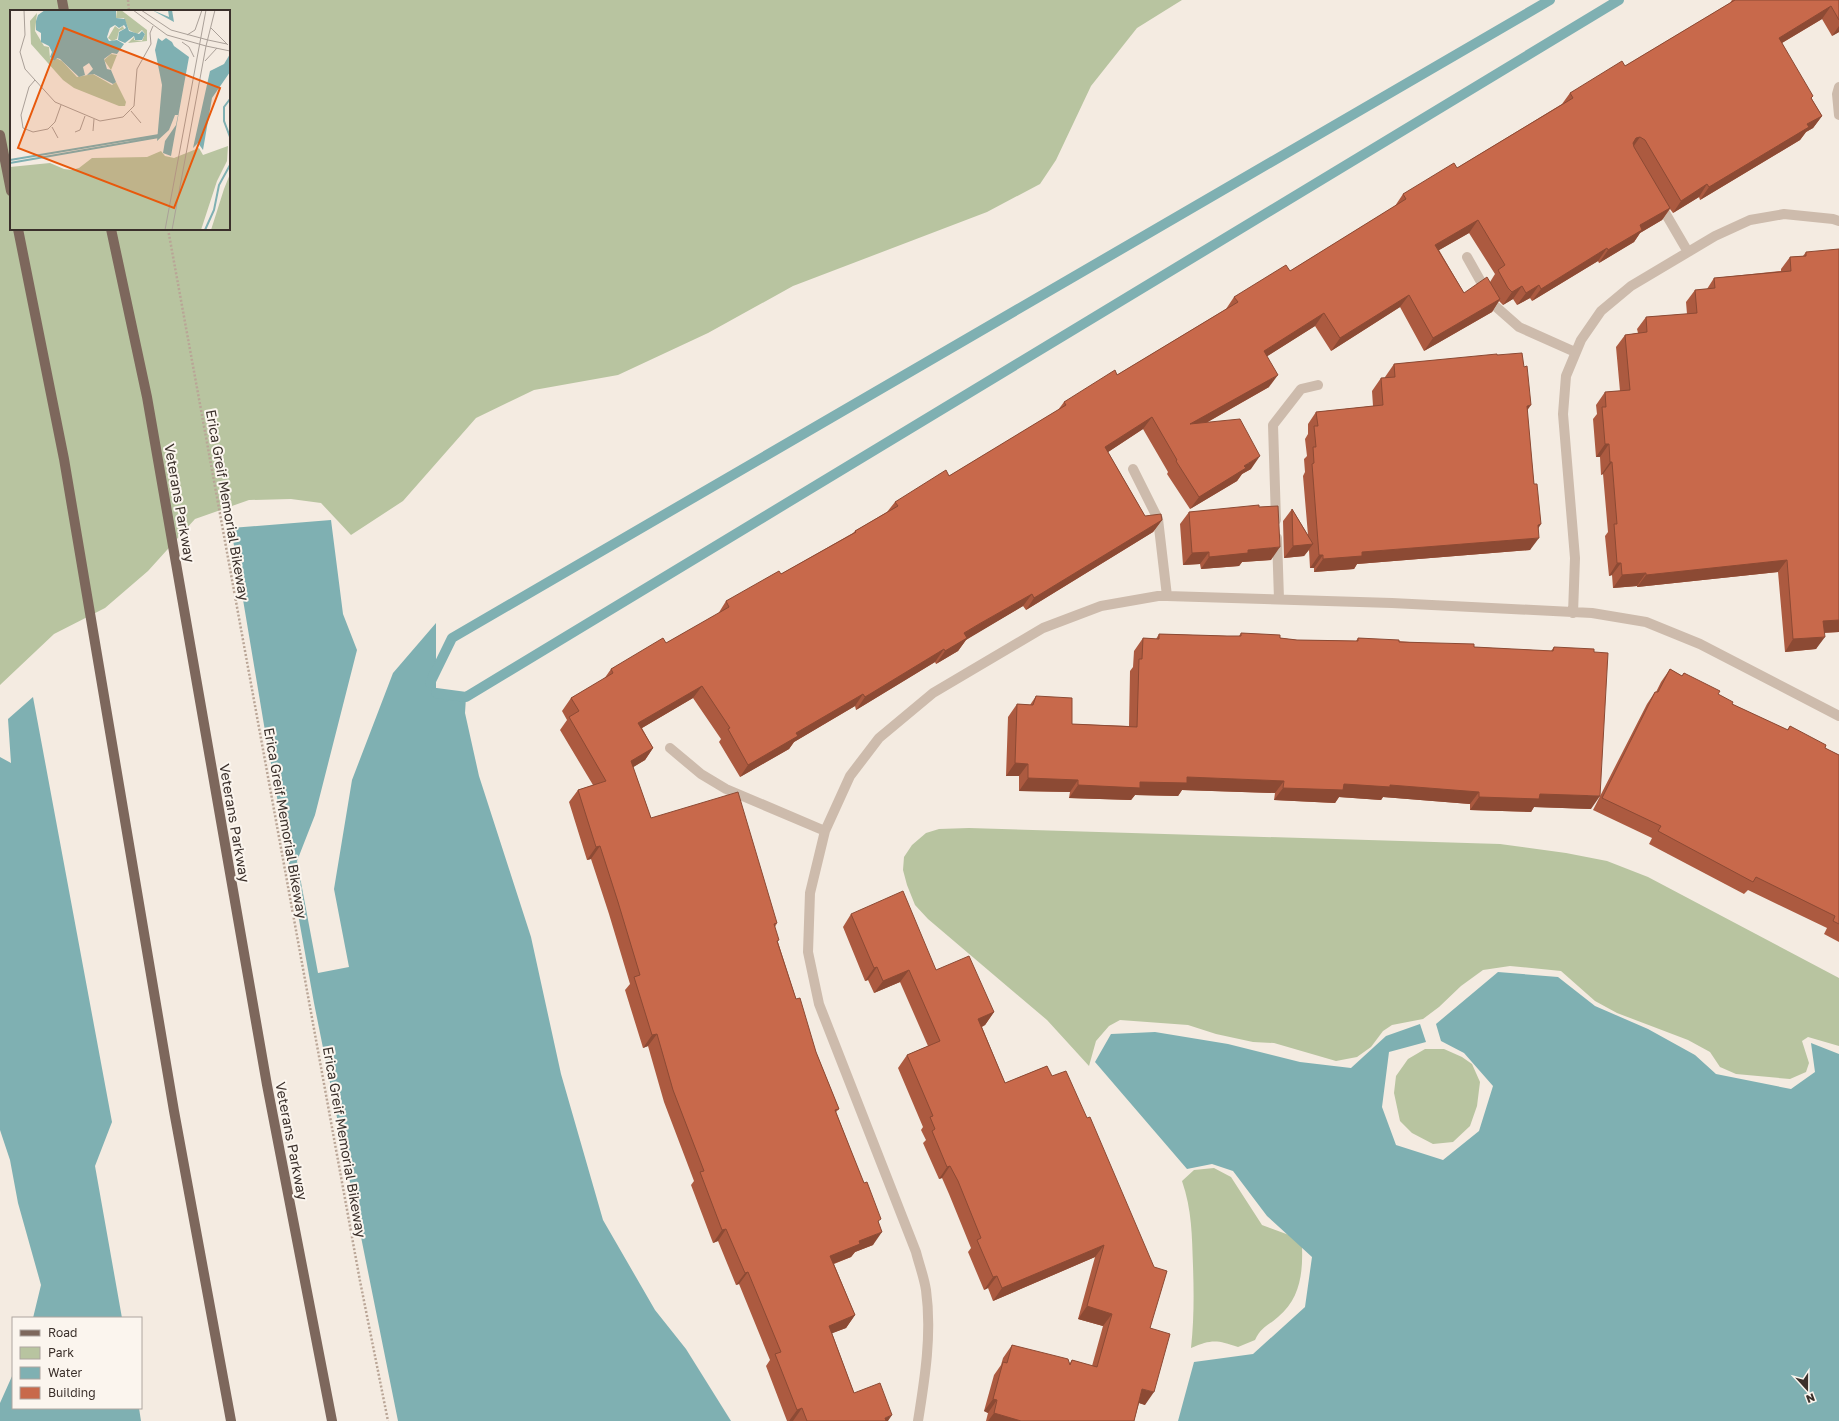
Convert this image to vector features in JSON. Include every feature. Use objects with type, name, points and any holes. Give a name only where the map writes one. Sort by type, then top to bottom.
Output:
[{"type":"main road","points":[[62,0],[64,10]]},
{"type":"main road","points":[[0,135],[10,186]]},
{"type":"main road","points":[[18,230],[64,459],[174,1111],[231,1421]]},
{"type":"main road","name":"Veterans Parkway","points":[[111,230],[147,397],[267,1085],[332,1421]]},
{"type":"lane","points":[[1839,87],[1837,94],[1839,115]]},
{"type":"lane","points":[[1656,197],[1688,252]]},
{"type":"lane","points":[[1573,613],[1575,558],[1563,414],[1566,376],[1581,340],[1601,311],[1632,286],[1714,236],[1750,220],[1784,214],[1833,219],[1839,221]]},
{"type":"lane","points":[[1467,257],[1494,305],[1519,327],[1575,352]]},
{"type":"lane","points":[[1279,600],[1273,425],[1301,389],[1318,385]]},
{"type":"lane","points":[[1133,470],[1158,519],[1166,596]]},
{"type":"lane","points":[[918,1421],[925,1377],[927,1336],[926,1290],[916,1252],[819,1004],[808,952],[810,893],[825,831],[850,776],[879,738],[933,693],[1043,628],[1101,606],[1158,596],[1166,596],[1392,603],[1592,613],[1646,622],[1700,644],[1839,716]]},
{"type":"lane","points":[[670,748],[701,774],[726,789],[825,831]]},
{"type":"path","points":[[128,0],[129,10]]},
{"type":"path","name":"Erica Greif Memorial Bikeway","points":[[168,230],[357,1265],[388,1421]]},
{"type":"green space","points":[[0,0],[1182,0],[1137,28],[1091,86],[1056,160],[1040,184],[987,212],[793,286],[708,333],[618,375],[534,390],[476,418],[403,501],[351,535],[321,503],[291,499],[249,500],[195,519],[148,571],[105,608],[54,634],[0,685]]},
{"type":"green space","points":[[969,828],[1500,844],[1566,853],[1607,861],[1648,877],[1839,978],[1839,1046],[1808,1037],[1802,1041],[1809,1063],[1806,1072],[1790,1079],[1736,1074],[1720,1067],[1710,1052],[1688,1040],[1617,1013],[1595,1001],[1561,971],[1510,966],[1483,970],[1461,986],[1439,1007],[1423,1019],[1392,1025],[1383,1031],[1371,1047],[1357,1057],[1336,1061],[1274,1043],[1253,1042],[1216,1034],[1188,1025],[1120,1020],[1109,1026],[1096,1041],[1089,1066],[1047,1020],[928,919],[915,905],[903,870],[904,857],[912,845],[926,833],[939,829]]},
{"type":"green space","points":[[1425,1049],[1444,1049],[1462,1057],[1472,1064],[1480,1082],[1477,1106],[1470,1126],[1453,1142],[1433,1144],[1412,1133],[1400,1121],[1394,1093],[1396,1076],[1408,1059]]},
{"type":"green space","points":[[1214,1168],[1231,1177],[1262,1225],[1289,1235],[1302,1247],[1301,1276],[1296,1294],[1291,1302],[1278,1317],[1262,1329],[1255,1340],[1238,1347],[1225,1343],[1210,1342],[1191,1348],[1194,1297],[1192,1234],[1188,1202],[1182,1181],[1194,1170]]},
{"type":"water","points":[[331,520],[343,614],[357,650],[315,815],[297,861],[318,973],[349,967],[334,889],[352,780],[393,673],[436,623],[436,693],[466,697],[465,713],[479,776],[531,937],[561,1074],[603,1220],[655,1310],[686,1349],[731,1421],[398,1421],[314,1003],[264,725],[231,528]]},
{"type":"water","points":[[33,697],[112,1122],[95,1166],[122,1317],[33,1317],[41,1285],[18,1203],[10,1160],[0,1130],[0,757],[11,763],[8,719]]},
{"type":"water","points":[[1498,972],[1558,977],[1595,1006],[1648,1029],[1695,1055],[1716,1074],[1791,1089],[1815,1072],[1811,1043],[1839,1054],[1839,1421],[1178,1421],[1194,1362],[1253,1354],[1305,1307],[1312,1257],[1267,1216],[1233,1171],[1212,1164],[1187,1169],[1095,1062],[1111,1034],[1155,1032],[1228,1044],[1300,1062],[1351,1068],[1386,1036],[1420,1024],[1426,1042],[1389,1052],[1382,1107],[1396,1145],[1443,1160],[1479,1131],[1493,1086],[1464,1053],[1441,1041],[1436,1024]]},
{"type":"water","points":[[12,1376],[12,1409],[139,1409],[141,1421],[0,1421],[0,1403]]},
{"type":"building","points":[[1735,0],[1839,0],[1839,20],[1831,6],[1779,38],[1813,96],[1811,98],[1822,116],[1807,124],[1809,127],[1709,187],[1707,184],[1681,201],[1645,140],[1640,137],[1636,138],[1633,143],[1634,147],[1670,208],[1640,225],[1642,230],[1608,250],[1607,248],[1541,289],[1539,285],[1526,293],[1522,286],[1512,292],[1508,288],[1498,270],[1505,265],[1478,220],[1435,245],[1464,293],[1487,277],[1500,299],[1433,338],[1409,295],[1340,338],[1324,313],[1264,351],[1278,375],[1190,424],[1240,419],[1260,456],[1244,466],[1246,468],[1199,497],[1176,461],[1177,460],[1152,417],[1105,447],[1145,516],[1161,514],[1162,520],[1034,598],[1032,594],[979,624],[964,633],[967,638],[945,651],[944,649],[865,697],[863,694],[796,733],[798,736],[748,765],[728,729],[730,728],[702,686],[638,723],[653,748],[631,761],[651,818],[738,792],[777,923],[774,924],[779,940],[777,941],[796,999],[800,998],[816,1052],[839,1109],[835,1110],[864,1183],[867,1182],[881,1219],[878,1221],[882,1232],[859,1241],[860,1244],[830,1256],[855,1315],[829,1326],[854,1393],[880,1383],[892,1415],[885,1418],[886,1421],[807,1421],[802,1408],[797,1410],[775,1354],[781,1352],[748,1272],[745,1273],[726,1229],[722,1230],[700,1172],[704,1171],[673,1090],[657,1034],[652,1035],[634,977],[640,975],[618,902],[600,846],[596,847],[578,790],[606,781],[569,717],[579,711],[571,698],[613,673],[611,669],[663,638],[666,643],[729,607],[726,601],[779,571],[781,574],[856,532],[855,531],[898,506],[895,502],[946,470],[949,476],[1066,405],[1064,402],[1115,370],[1117,375],[1238,302],[1234,297],[1286,265],[1290,271],[1406,199],[1403,194],[1454,163],[1457,168],[1573,98],[1570,93],[1622,61],[1625,66]]},
{"type":"building","points":[[1839,249],[1839,620],[1823,621],[1825,637],[1793,639],[1787,560],[1646,575],[1646,573],[1622,575],[1621,563],[1617,563],[1614,524],[1617,524],[1612,462],[1610,462],[1609,444],[1605,444],[1602,407],[1606,407],[1605,392],[1630,390],[1625,335],[1647,332],[1646,317],[1697,313],[1695,290],[1715,288],[1714,278],[1791,271],[1790,257],[1806,256],[1806,252]]},
{"type":"building","points":[[1522,353],[1524,367],[1527,366],[1531,405],[1527,406],[1534,484],[1537,484],[1541,524],[1538,525],[1539,538],[1362,552],[1362,556],[1323,559],[1323,555],[1319,555],[1312,464],[1314,463],[1313,447],[1316,447],[1314,426],[1318,426],[1316,412],[1383,405],[1381,378],[1395,377],[1394,364]]},
{"type":"building","points":[[1259,505],[1259,507],[1278,506],[1280,547],[1248,550],[1248,553],[1209,557],[1209,552],[1192,553],[1189,512]]},
{"type":"building","points":[[1292,509],[1313,544],[1293,546]]},
{"type":"building","points":[[1241,633],[1280,635],[1280,638],[1297,640],[1358,641],[1358,638],[1399,640],[1399,642],[1474,644],[1474,647],[1553,651],[1554,647],[1594,649],[1594,652],[1608,653],[1600,796],[1540,794],[1539,799],[1479,797],[1479,792],[1390,785],[1390,787],[1344,784],[1343,790],[1283,788],[1284,781],[1187,777],[1187,783],[1140,782],[1140,788],[1078,785],[1078,780],[1028,778],[1028,764],[1015,763],[1017,704],[1033,705],[1036,696],[1072,698],[1072,724],[1137,727],[1139,659],[1142,659],[1143,638],[1159,639],[1159,634],[1241,636]]},
{"type":"building","points":[[1670,669],[1682,676],[1684,673],[1720,691],[1718,694],[1733,702],[1732,704],[1788,730],[1790,726],[1826,745],[1825,748],[1839,755],[1839,924],[1833,921],[1835,916],[1756,877],[1753,882],[1658,831],[1661,826],[1602,798],[1655,692],[1658,692]]},
{"type":"building","points":[[903,891],[936,970],[969,956],[994,1012],[978,1019],[1005,1083],[1047,1066],[1052,1076],[1066,1071],[1087,1118],[1090,1117],[1154,1267],[1167,1271],[1150,1328],[1170,1334],[1154,1392],[1142,1389],[1134,1421],[1021,1421],[994,1413],[997,1400],[993,1399],[1003,1362],[1007,1363],[1012,1345],[1068,1359],[1070,1365],[1072,1360],[1097,1367],[1112,1314],[1087,1306],[1104,1245],[1002,1288],[997,1276],[993,1277],[977,1240],[981,1238],[958,1181],[950,1166],[947,1167],[932,1131],[935,1129],[930,1117],[933,1116],[907,1055],[940,1041],[909,970],[883,981],[877,967],[874,968],[851,914]]},
{"type":"waterway","points":[[430,683],[452,638],[1550,0]]},
{"type":"waterway","points":[[436,693],[466,697],[1619,0]]}]
